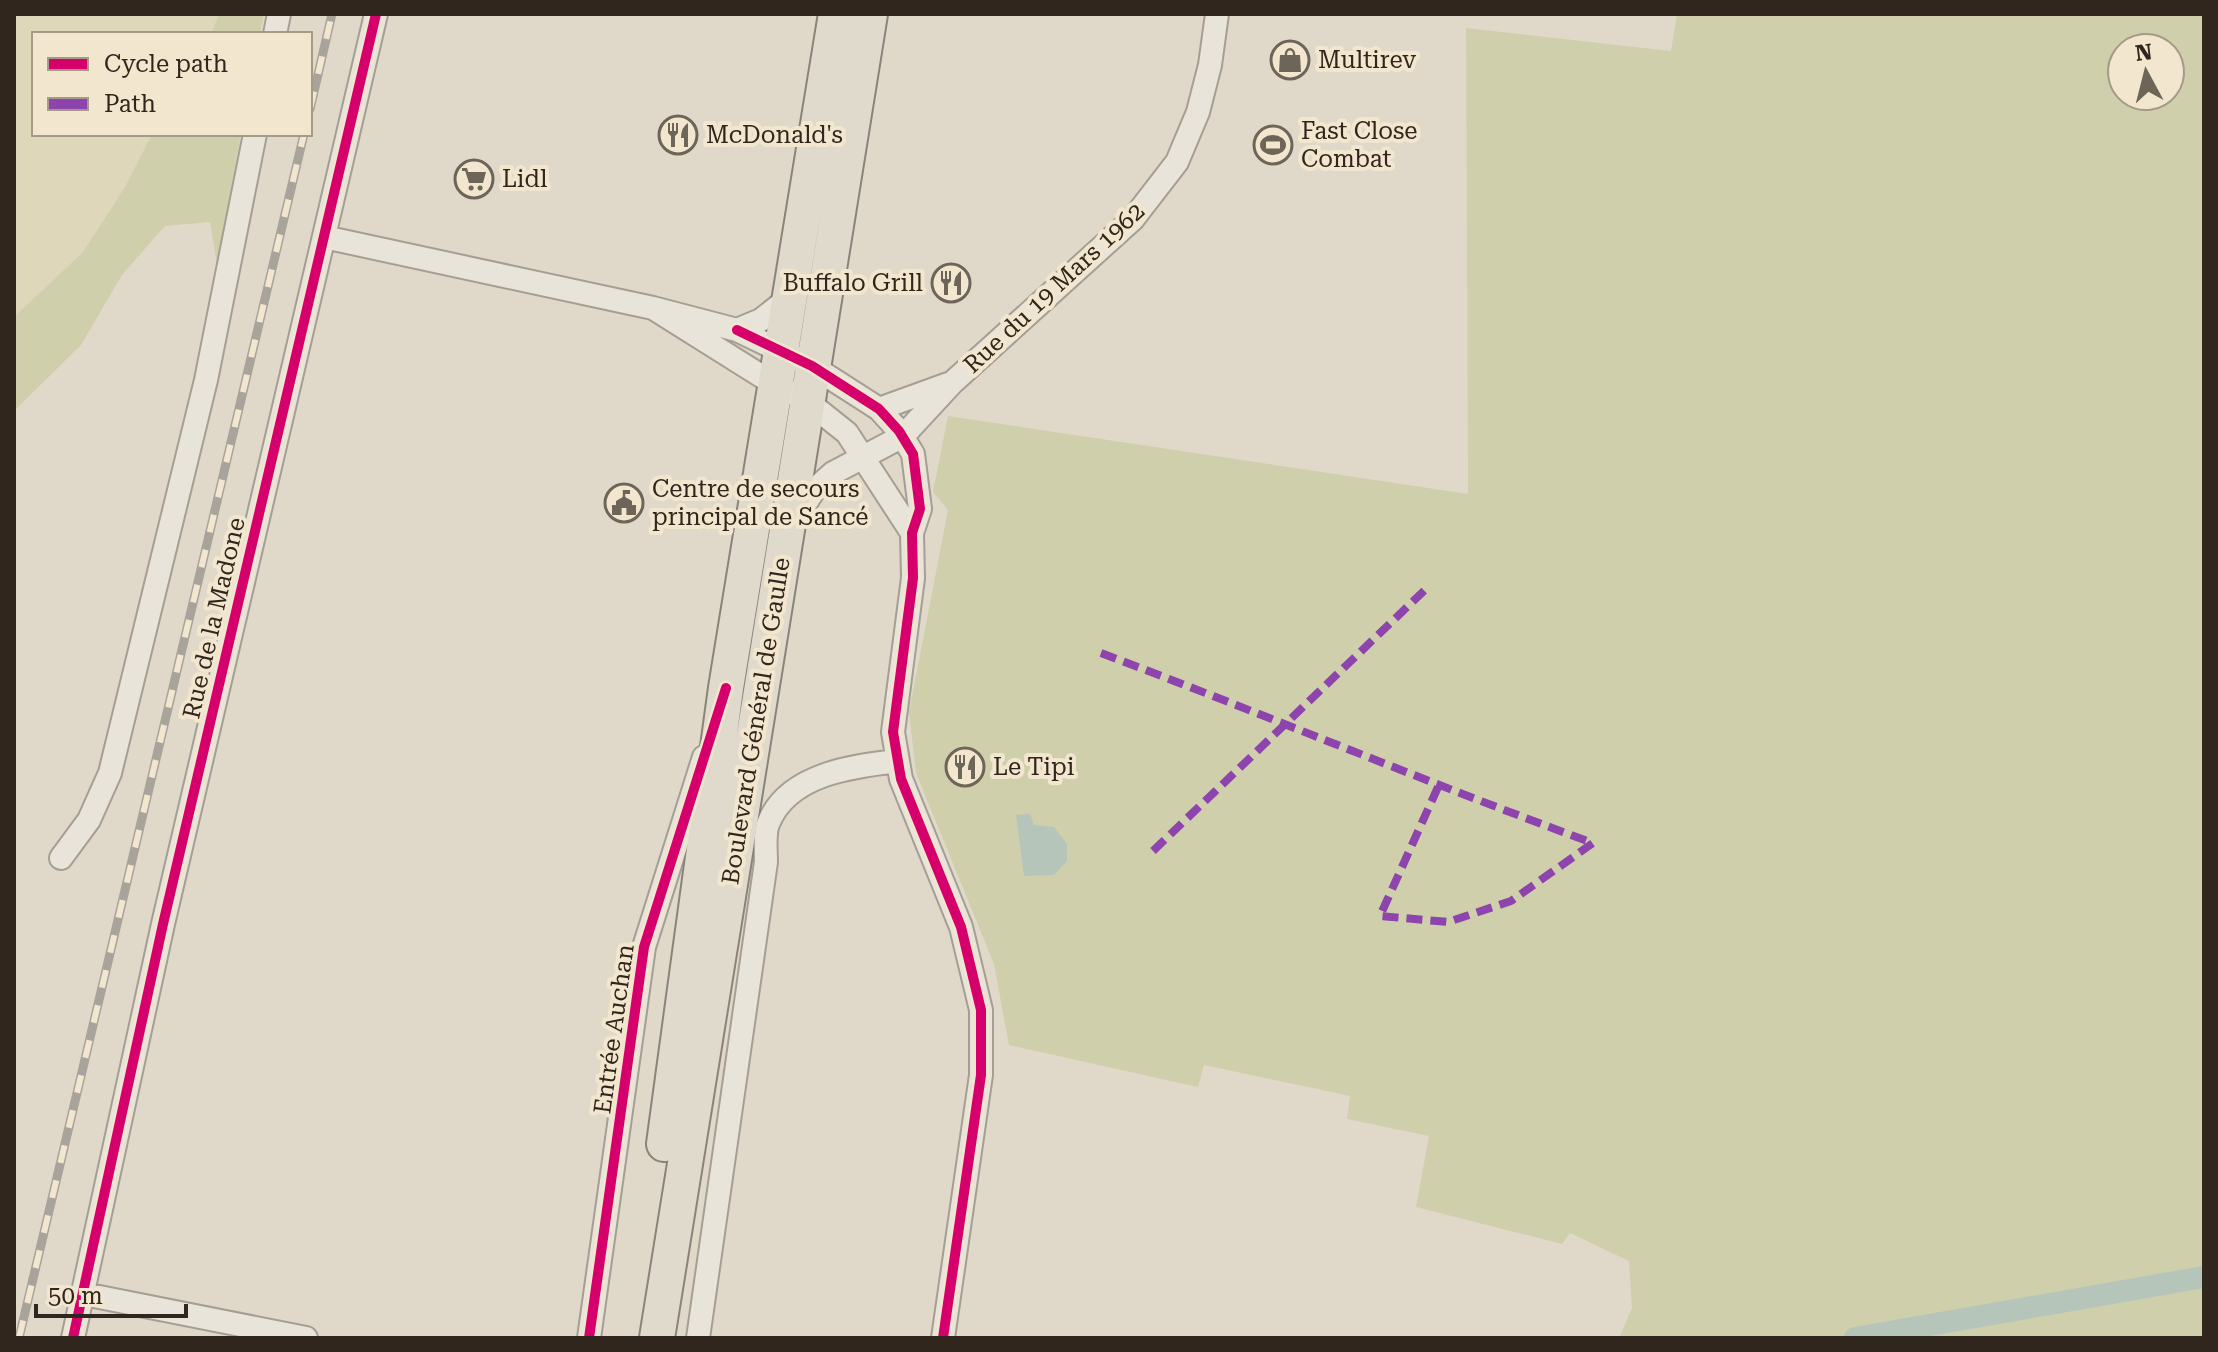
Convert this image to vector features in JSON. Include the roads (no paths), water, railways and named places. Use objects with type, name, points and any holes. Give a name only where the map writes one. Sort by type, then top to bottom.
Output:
[{"type":"main road","name":"Boulevard Général de Gaulle","points":[[654,1283],[726,688],[836,14]]},
{"type":"main road","name":"Boulevard Général de Gaulle","points":[[654,1283],[785,536],[870,14]]},
{"type":"main road","points":[[634,1338],[654,1283]]},
{"type":"main road","points":[[654,1283],[657,1338]]},
{"type":"street","name":"Rue de la Madone","points":[[73,1338],[166,909],[376,14]]},
{"type":"street","name":"Rue du 19 Mars 1962","points":[[785,536],[814,490],[833,473],[903,436],[953,382],[1133,219],[1177,162],[1207,77],[1217,14]]},
{"type":"street","points":[[61,858],[89,820],[110,773],[206,380],[255,136]]},
{"type":"street","points":[[324,237],[653,308],[737,330],[812,366],[879,409],[903,436],[913,454],[920,509],[912,533],[913,578],[893,732],[901,779],[961,927],[981,1010],[981,1075],[943,1337]]},
{"type":"street","points":[[737,330],[761,320],[790,297]]},
{"type":"street","points":[[653,308],[774,384],[807,401],[847,433],[865,455],[912,533]]},
{"type":"street","name":"Rue du 19 Mars 1962","points":[[879,409],[953,382]]},
{"type":"street","points":[[865,455],[879,409]]},
{"type":"street","name":"Entrée Auchan","points":[[589,1338],[644,947],[726,688]]},
{"type":"street","points":[[698,1338],[766,862],[767,826],[782,801],[801,787],[841,768],[898,761]]},
{"type":"street","points":[[84,1294],[306,1338]]},
{"type":"waterway","points":[[1855,1338],[2204,1277]]},
{"type":"railway","points":[[312,100],[332,14]]},
{"type":"railway","points":[[19,1338],[304,136]]},
{"type":"place","name":"Multirev","points":[[1290,60]]},
{"type":"place","name":"McDonald's","points":[[678,135]]},
{"type":"place","name":"Fast Close Combat","points":[[1273,145]]},
{"type":"place","name":"Lidl","points":[[474,179]]},
{"type":"place","name":"Buffalo Grill","points":[[951,283]]},
{"type":"place","name":"Centre de secours principal de Sancé","points":[[624,503]]},
{"type":"place","name":"Le Tipi","points":[[965,767]]}]
